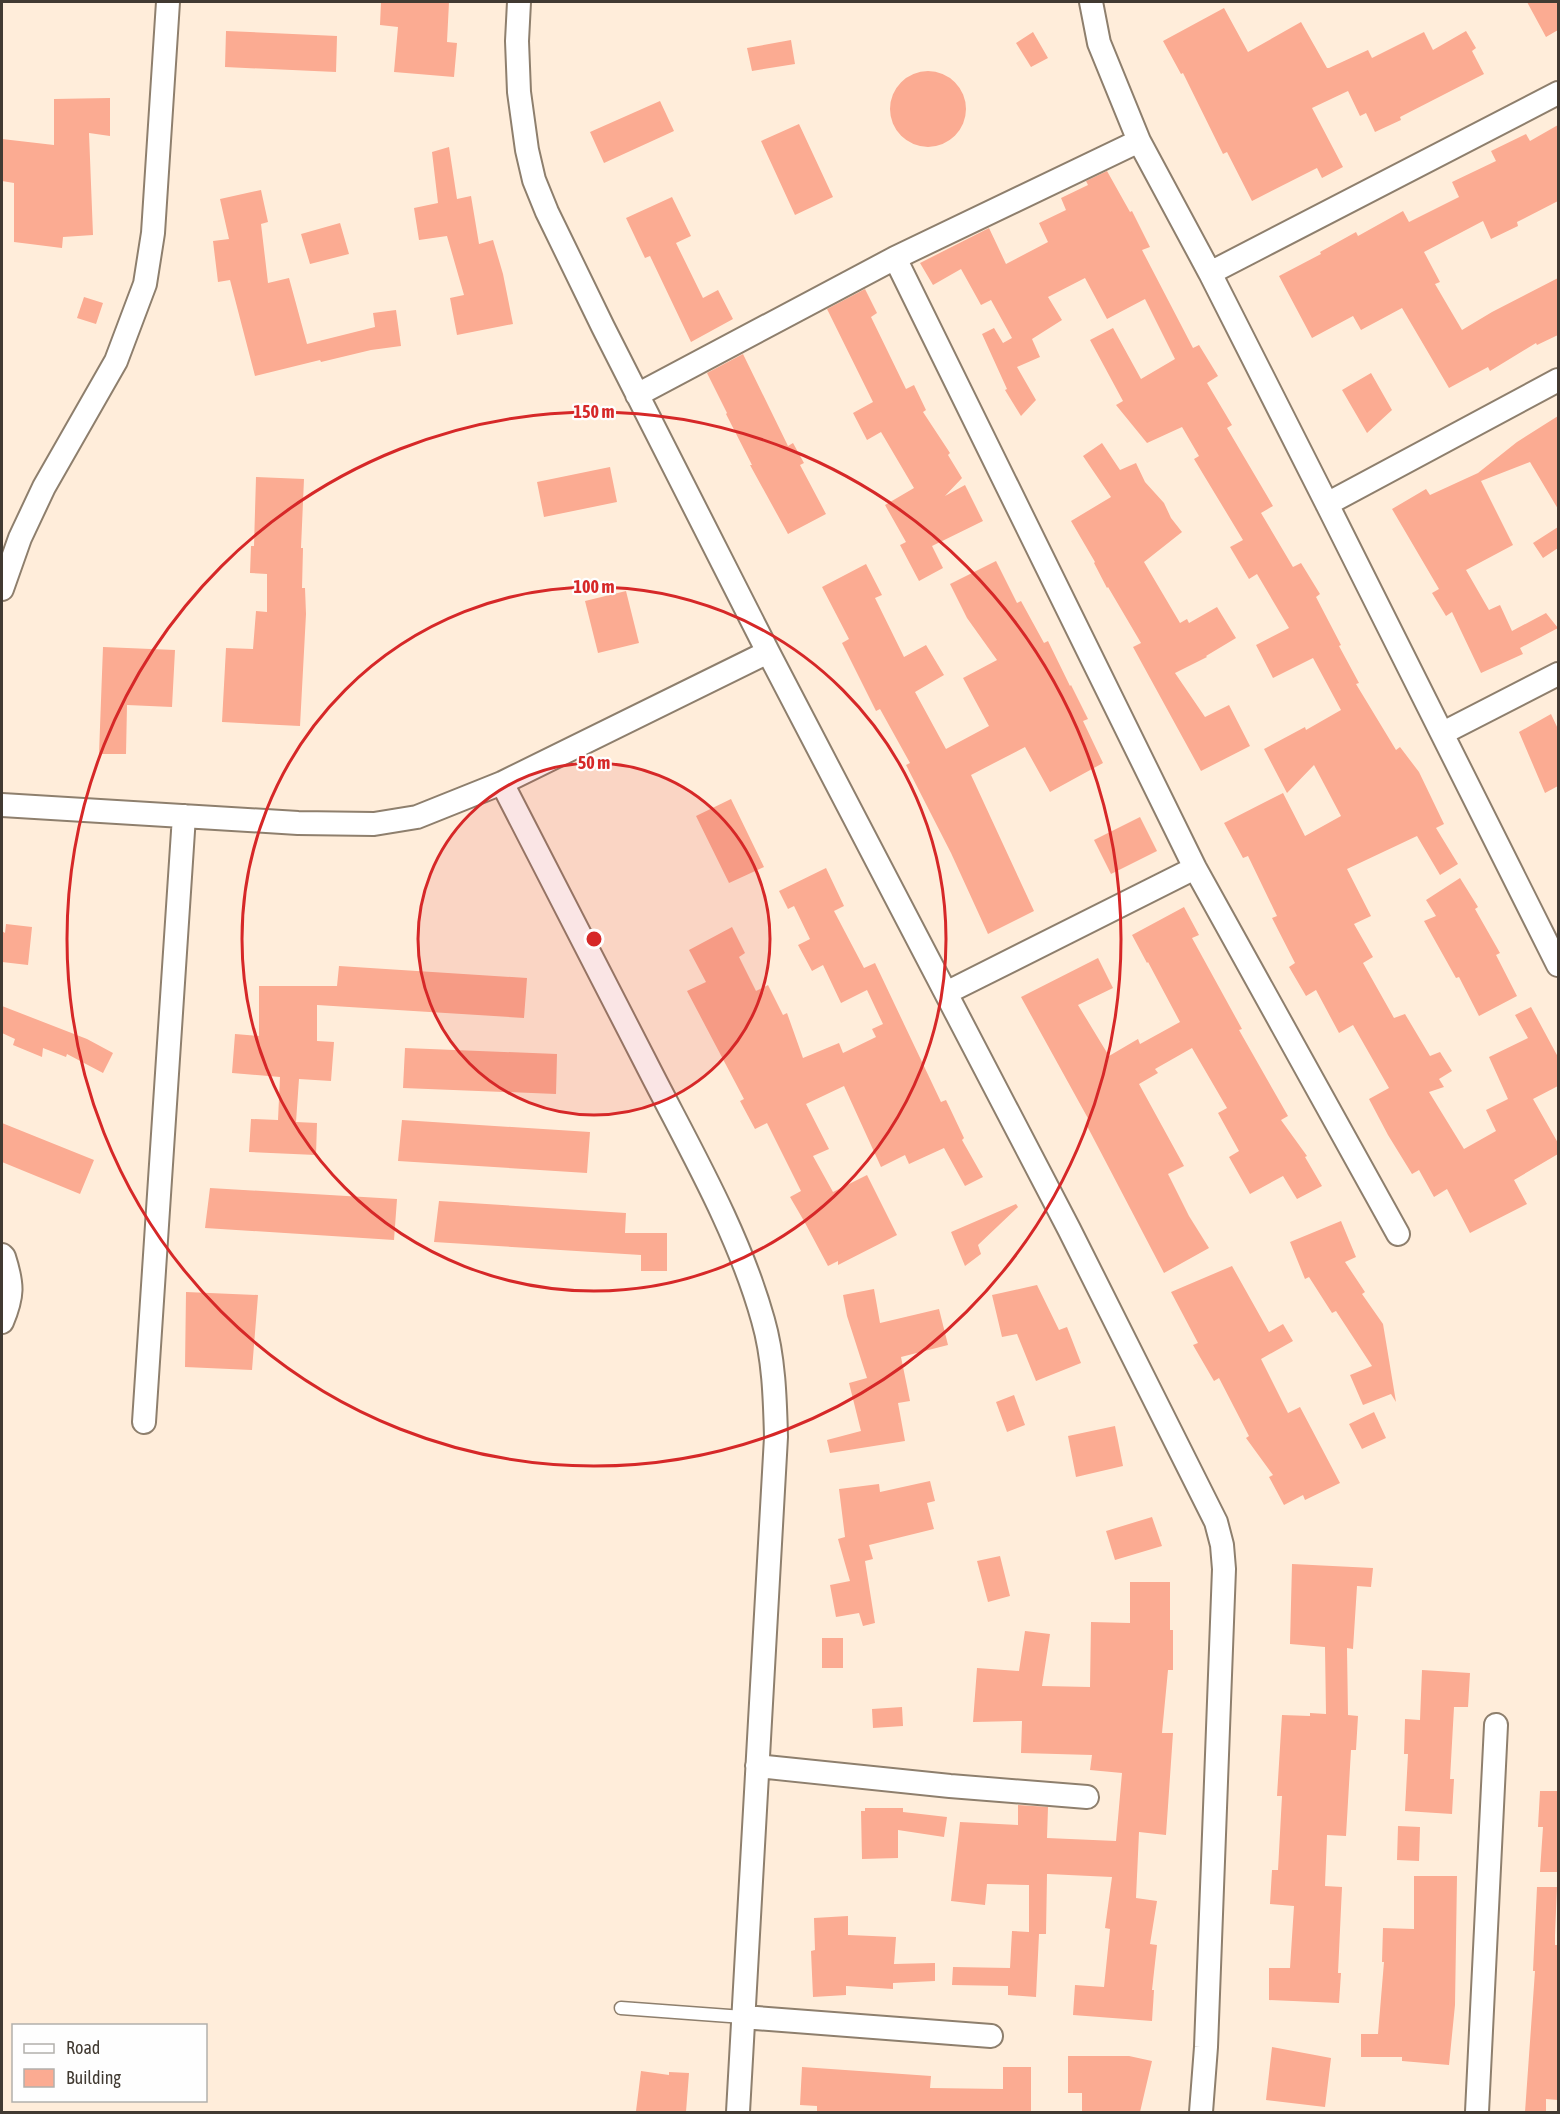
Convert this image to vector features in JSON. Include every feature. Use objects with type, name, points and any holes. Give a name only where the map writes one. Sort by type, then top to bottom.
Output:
[{"type":"street","points":[[2,589],[20,538],[44,487],[116,361],[145,284],[153,233],[168,2]]},
{"type":"street","points":[[519,2],[517,41],[519,92],[527,150],[534,180],[547,212],[768,652],[1064,1219],[1216,1522],[1222,1545],[1224,1569],[1206,2047],[1201,2112]]},
{"type":"street","points":[[1090,2],[1099,43],[1139,141],[1210,273],[1328,504],[1558,965]]},
{"type":"street","points":[[1210,273],[1558,93]]},
{"type":"street","points":[[637,395],[895,258],[1139,141]]},
{"type":"street","points":[[895,258],[1195,868],[1398,1234]]},
{"type":"street","points":[[1328,504],[1558,380]]},
{"type":"street","points":[[2,805],[298,823],[374,824],[417,817],[502,783],[768,652]]},
{"type":"street","points":[[1443,733],[1558,674]]},
{"type":"street","points":[[502,783],[702,1173],[744,1262],[764,1322],[775,1398],[776,1437],[738,2112]]},
{"type":"street","points":[[144,1422],[184,816]]},
{"type":"street","points":[[946,993],[1195,868]]},
{"type":"street","points":[[2,1255],[11,1280],[9,1305],[2,1323]]},
{"type":"street","points":[[1477,2112],[1496,1725]]},
{"type":"street","points":[[757,1766],[950,1786],[1088,1797]]},
{"type":"street","points":[[743,2017],[991,2036]]},
{"type":"lane","points":[[621,2008],[743,2017]]},
{"type":"building","points":[[381,2],[449,2],[447,42],[457,43],[454,77],[394,72],[398,27],[380,25]]},
{"type":"building","points":[[1527,2],[1558,2],[1558,30],[1546,37]]},
{"type":"building","points":[[1224,8],[1248,52],[1301,22],[1327,68],[1368,50],[1372,58],[1424,32],[1433,50],[1466,31],[1476,48],[1472,51],[1484,74],[1375,132],[1366,113],[1360,116],[1348,91],[1312,108],[1343,167],[1322,178],[1317,168],[1252,201],[1227,152],[1223,154],[1183,73],[1181,74],[1163,41]]},
{"type":"building","points":[[226,31],[337,36],[336,72],[225,67]]},
{"type":"building","points":[[1033,32],[1048,58],[1031,67],[1016,43]]},
{"type":"building","points":[[791,40],[795,64],[752,71],[747,48]]},
{"type":"building","points":[[921,71],[935,71],[949,77],[960,88],[966,102],[963,124],[955,136],[935,147],[921,147],[907,141],[896,130],[890,116],[890,102],[896,88],[907,77]]},
{"type":"building","points":[[110,98],[110,136],[89,133],[93,235],[63,237],[62,248],[14,242],[14,183],[2,181],[2,139],[54,145],[54,99]]},
{"type":"building","points":[[660,101],[674,131],[604,163],[590,132]]},
{"type":"building","points":[[799,124],[833,197],[795,215],[761,141]]},
{"type":"building","points":[[1558,125],[1558,201],[1517,222],[1518,226],[1491,239],[1483,221],[1424,252],[1440,282],[1435,284],[1462,330],[1558,278],[1558,335],[1537,345],[1536,343],[1490,371],[1488,367],[1449,388],[1402,308],[1361,330],[1353,316],[1312,338],[1279,276],[1356,232],[1358,236],[1403,211],[1409,222],[1459,197],[1452,182],[1496,161],[1491,151],[1526,134],[1530,141]]},
{"type":"building","points":[[449,147],[457,199],[471,196],[479,244],[493,240],[503,274],[513,324],[457,335],[450,298],[464,295],[447,236],[419,240],[414,208],[438,203],[432,152]]},
{"type":"building","points":[[1107,171],[1130,212],[1132,211],[1150,247],[1142,250],[1193,348],[1199,345],[1218,376],[1207,383],[1232,425],[1227,428],[1273,506],[1261,513],[1293,567],[1301,563],[1320,594],[1316,597],[1359,683],[1356,684],[1396,750],[1400,747],[1419,772],[1444,824],[1436,828],[1458,864],[1440,875],[1417,836],[1347,869],[1371,916],[1354,924],[1373,957],[1363,963],[1394,1018],[1405,1014],[1430,1056],[1440,1052],[1452,1071],[1439,1079],[1444,1087],[1429,1092],[1464,1149],[1496,1131],[1486,1110],[1508,1099],[1489,1057],[1528,1038],[1515,1015],[1531,1007],[1558,1057],[1558,1086],[1533,1099],[1558,1143],[1558,1154],[1514,1180],[1527,1204],[1470,1233],[1447,1189],[1434,1197],[1419,1170],[1412,1174],[1388,1135],[1369,1099],[1389,1088],[1353,1025],[1339,1033],[1316,990],[1306,996],[1289,967],[1295,963],[1272,918],[1277,916],[1248,856],[1243,858],[1224,823],[1283,793],[1305,836],[1341,816],[1314,765],[1287,793],[1264,749],[1305,727],[1306,730],[1341,710],[1313,658],[1273,678],[1256,645],[1289,628],[1257,574],[1249,579],[1230,547],[1243,540],[1194,459],[1199,456],[1182,427],[1147,443],[1116,405],[1123,401],[1090,340],[1113,328],[1141,379],[1175,359],[1145,299],[1107,319],[1085,278],[1048,297],[1062,320],[1032,339],[1040,357],[1017,367],[1036,400],[1021,416],[1005,390],[1007,389],[982,334],[994,328],[1003,343],[1012,338],[991,300],[981,305],[961,269],[933,285],[920,263],[989,228],[1006,264],[1048,242],[1039,223],[1066,210],[1061,198],[1088,185],[1086,181]]},
{"type":"building","points":[[261,190],[268,222],[261,224],[268,283],[289,278],[307,344],[375,327],[373,313],[396,310],[401,346],[371,350],[321,362],[320,360],[255,376],[230,280],[218,282],[213,241],[229,239],[220,199]]},
{"type":"building","points":[[672,197],[691,236],[676,243],[703,298],[718,290],[733,319],[691,342],[650,256],[645,258],[626,218]]},
{"type":"building","points":[[340,223],[349,254],[310,264],[301,234]]},
{"type":"building","points":[[865,289],[877,313],[871,317],[906,389],[914,385],[926,410],[923,412],[950,453],[948,455],[962,478],[945,496],[965,485],[983,521],[932,546],[943,568],[919,581],[900,545],[906,542],[885,505],[914,488],[881,432],[867,440],[853,413],[873,402],[827,309]]},
{"type":"building","points":[[84,297],[103,303],[96,324],[77,318]]},
{"type":"building","points":[[743,354],[788,446],[793,443],[804,463],[800,465],[826,514],[788,534],[750,465],[752,465],[707,373]]},
{"type":"building","points":[[1371,373],[1392,410],[1367,433],[1342,390]]},
{"type":"building","points":[[1558,416],[1558,509],[1530,462],[1481,481],[1513,545],[1466,570],[1489,610],[1500,605],[1512,631],[1546,613],[1558,628],[1520,648],[1523,654],[1481,673],[1452,612],[1446,616],[1432,593],[1439,589],[1392,509],[1426,489],[1430,495],[1478,473],[1517,442]]},
{"type":"building","points":[[1102,443],[1120,470],[1136,463],[1145,482],[1164,503],[1171,518],[1182,532],[1144,562],[1180,623],[1187,619],[1189,623],[1217,607],[1236,638],[1207,657],[1175,673],[1205,717],[1229,705],[1250,746],[1201,771],[1133,647],[1141,643],[1107,588],[1071,521],[1111,497],[1083,456]]},
{"type":"building","points":[[610,467],[617,502],[544,517],[537,482]]},
{"type":"building","points":[[256,477],[304,479],[301,548],[303,548],[302,588],[305,588],[306,614],[300,726],[222,722],[226,648],[253,649],[256,611],[267,612],[267,574],[250,573],[251,546],[254,546]]},
{"type":"building","points":[[1558,527],[1558,548],[1543,558],[1533,543]]},
{"type":"building","points":[[996,561],[1017,603],[1021,601],[1044,643],[1048,641],[1088,719],[1083,721],[1103,763],[1050,792],[1025,747],[971,775],[1034,911],[988,934],[951,853],[906,765],[910,763],[880,709],[876,711],[842,643],[849,639],[822,587],[866,564],[882,595],[875,598],[904,657],[926,645],[944,675],[915,692],[946,749],[989,726],[963,678],[997,660],[967,618],[950,584]]},
{"type":"building","points":[[626,591],[639,643],[598,653],[585,601]]},
{"type":"building","points":[[103,647],[175,650],[172,707],[127,705],[126,754],[99,754]]},
{"type":"building","points":[[1551,714],[1558,729],[1558,786],[1545,793],[1519,732]]},
{"type":"building","points":[[731,799],[764,867],[729,883],[696,816]]},
{"type":"building","points":[[1140,817],[1157,851],[1111,874],[1094,840]]},
{"type":"building","points":[[826,868],[844,906],[834,911],[864,968],[875,963],[941,1102],[946,1100],[964,1138],[962,1140],[983,1177],[965,1186],[944,1148],[909,1164],[905,1155],[881,1167],[844,1086],[806,1104],[829,1149],[813,1156],[833,1192],[867,1175],[897,1235],[838,1265],[838,1261],[828,1266],[790,1197],[801,1191],[767,1123],[755,1129],[740,1101],[744,1099],[687,991],[706,982],[689,950],[732,927],[745,953],[739,957],[756,991],[768,985],[783,1015],[787,1013],[803,1058],[839,1043],[843,1053],[876,1037],[872,1029],[883,1024],[867,990],[841,1003],[823,965],[812,971],[798,945],[810,939],[794,906],[788,909],[779,891]]},
{"type":"building","points":[[1460,878],[1478,907],[1475,909],[1500,953],[1496,955],[1517,996],[1479,1016],[1459,977],[1456,978],[1424,921],[1436,916],[1426,900]]},
{"type":"building","points":[[1184,907],[1199,935],[1192,938],[1242,1029],[1239,1030],[1288,1116],[1281,1120],[1307,1156],[1305,1157],[1322,1186],[1297,1199],[1283,1176],[1250,1194],[1229,1157],[1239,1151],[1218,1113],[1227,1108],[1192,1048],[1155,1069],[1158,1073],[1139,1084],[1184,1166],[1168,1174],[1189,1216],[1209,1248],[1164,1273],[1086,1124],[1090,1122],[1021,997],[1098,958],[1113,988],[1078,1005],[1109,1056],[1138,1039],[1140,1044],[1180,1022],[1132,935]]},
{"type":"building","points":[[6,924],[32,927],[28,965],[2,962],[2,931],[5,933]]},
{"type":"building","points":[[339,966],[527,978],[524,1018],[317,1005],[317,1041],[334,1042],[331,1081],[299,1079],[296,1122],[317,1123],[316,1155],[249,1152],[251,1119],[278,1120],[280,1077],[232,1073],[235,1034],[259,1036],[259,986],[337,986]]},
{"type":"building","points":[[2,1006],[87,1039],[113,1053],[103,1073],[67,1054],[66,1057],[43,1048],[42,1057],[13,1045],[15,1039],[2,1033]]},
{"type":"building","points":[[405,1048],[557,1054],[556,1094],[403,1088]]},
{"type":"building","points":[[402,1120],[590,1132],[587,1173],[398,1161]]},
{"type":"building","points":[[2,1123],[94,1160],[80,1194],[2,1162]]},
{"type":"building","points":[[210,1188],[397,1199],[394,1240],[205,1228]]},
{"type":"building","points":[[439,1201],[626,1213],[625,1233],[667,1233],[667,1271],[641,1271],[641,1255],[434,1242]]},
{"type":"building","points":[[1016,1204],[1018,1207],[978,1245],[981,1254],[965,1266],[951,1232]]},
{"type":"building","points":[[1341,1221],[1356,1257],[1345,1262],[1365,1292],[1362,1294],[1383,1324],[1396,1402],[1391,1394],[1363,1405],[1350,1375],[1372,1366],[1336,1311],[1332,1313],[1309,1277],[1305,1279],[1290,1242]]},
{"type":"building","points":[[1232,1266],[1269,1332],[1283,1324],[1293,1341],[1261,1359],[1288,1413],[1300,1407],[1340,1483],[1305,1500],[1303,1495],[1284,1505],[1269,1477],[1273,1475],[1246,1438],[1249,1436],[1219,1378],[1214,1381],[1193,1345],[1198,1343],[1171,1292]]},
{"type":"building","points":[[1037,1285],[1059,1330],[1067,1327],[1081,1363],[1036,1381],[1017,1334],[1002,1337],[992,1295]]},
{"type":"building","points":[[874,1289],[880,1323],[939,1309],[948,1345],[901,1357],[910,1401],[898,1403],[905,1441],[830,1453],[827,1440],[861,1431],[849,1383],[867,1378],[847,1316],[843,1295]]},
{"type":"building","points":[[186,1292],[258,1295],[252,1370],[185,1367]]},
{"type":"building","points":[[1014,1395],[1025,1425],[1007,1432],[996,1402]]},
{"type":"building","points":[[1374,1412],[1386,1438],[1362,1449],[1349,1424]]},
{"type":"building","points":[[1115,1426],[1123,1466],[1076,1477],[1068,1436]]},
{"type":"building","points":[[930,1481],[935,1501],[927,1503],[934,1529],[869,1545],[873,1559],[865,1561],[875,1623],[863,1626],[859,1613],[836,1617],[830,1585],[850,1581],[838,1539],[845,1537],[839,1489],[879,1484],[880,1492]]},
{"type":"building","points":[[1152,1517],[1162,1546],[1115,1560],[1106,1531]]},
{"type":"building","points":[[1000,1556],[1010,1596],[988,1602],[977,1561]]},
{"type":"building","points":[[1292,1564],[1373,1568],[1371,1587],[1357,1586],[1353,1649],[1347,1648],[1348,1715],[1358,1716],[1356,1750],[1351,1750],[1346,1836],[1327,1835],[1325,1886],[1342,1887],[1339,2003],[1269,2000],[1269,1968],[1290,1968],[1294,1906],[1270,1904],[1272,1870],[1278,1870],[1282,1796],[1277,1796],[1282,1715],[1326,1714],[1325,1647],[1290,1644]]},
{"type":"building","points":[[1130,1582],[1170,1582],[1170,1630],[1173,1630],[1173,1670],[1168,1670],[1162,1733],[1173,1733],[1166,1835],[1139,1832],[1136,1898],[1157,1901],[1150,1944],[1157,1945],[1152,1990],[1154,1990],[1152,2021],[1073,2015],[1075,1985],[1104,1987],[1110,1929],[1105,1928],[1112,1877],[1047,1874],[1046,1934],[1039,1934],[1036,1997],[1008,1995],[1008,1986],[952,1985],[953,1967],[1010,1968],[1012,1931],[1029,1932],[1029,1885],[987,1884],[985,1905],[951,1901],[960,1822],[1018,1825],[1018,1805],[1048,1807],[1047,1838],[1116,1841],[1122,1773],[1090,1770],[1092,1755],[1021,1753],[1022,1721],[973,1722],[977,1668],[1019,1671],[1025,1631],[1050,1634],[1042,1686],[1090,1687],[1091,1622],[1130,1623]]},
{"type":"building","points":[[822,1638],[843,1638],[843,1668],[822,1668]]},
{"type":"building","points":[[1422,1670],[1470,1673],[1468,1707],[1454,1707],[1450,1779],[1454,1779],[1452,1814],[1405,1811],[1408,1754],[1404,1754],[1405,1719],[1420,1720]]},
{"type":"building","points":[[902,1707],[903,1726],[873,1728],[872,1709]]},
{"type":"building","points":[[1540,1791],[1558,1791],[1558,1872],[1540,1872],[1543,1827],[1538,1827]]},
{"type":"building","points":[[865,1808],[903,1808],[903,1812],[947,1817],[944,1837],[898,1830],[898,1858],[862,1859],[861,1811],[865,1811]]},
{"type":"building","points":[[1398,1826],[1420,1827],[1419,1861],[1397,1860]]},
{"type":"building","points":[[1414,1876],[1457,1876],[1455,2005],[1449,2065],[1402,2061],[1402,2057],[1361,2057],[1361,2034],[1378,2034],[1384,1962],[1382,1962],[1383,1928],[1414,1929]]},
{"type":"building","points":[[1537,1887],[1557,1887],[1555,1945],[1558,1945],[1558,2100],[1546,2099],[1546,2112],[1525,2112],[1535,1971],[1533,1971]]},
{"type":"building","points":[[848,1916],[848,1935],[896,1937],[894,1964],[935,1963],[935,1981],[893,1983],[893,1989],[846,1986],[846,1995],[813,1997],[811,1951],[815,1950],[814,1918]]},
{"type":"building","points":[[1272,2047],[1331,2058],[1325,2107],[1266,2100]]},
{"type":"building","points":[[1068,2056],[1129,2056],[1152,2061],[1140,2112],[1082,2112],[1082,2093],[1068,2093]]},
{"type":"building","points":[[802,2067],[931,2076],[930,2088],[1003,2089],[1003,2067],[1031,2067],[1031,2112],[817,2112],[817,2106],[800,2105]]},
{"type":"building","points":[[641,2071],[669,2075],[669,2072],[689,2073],[686,2112],[636,2111]]}]
